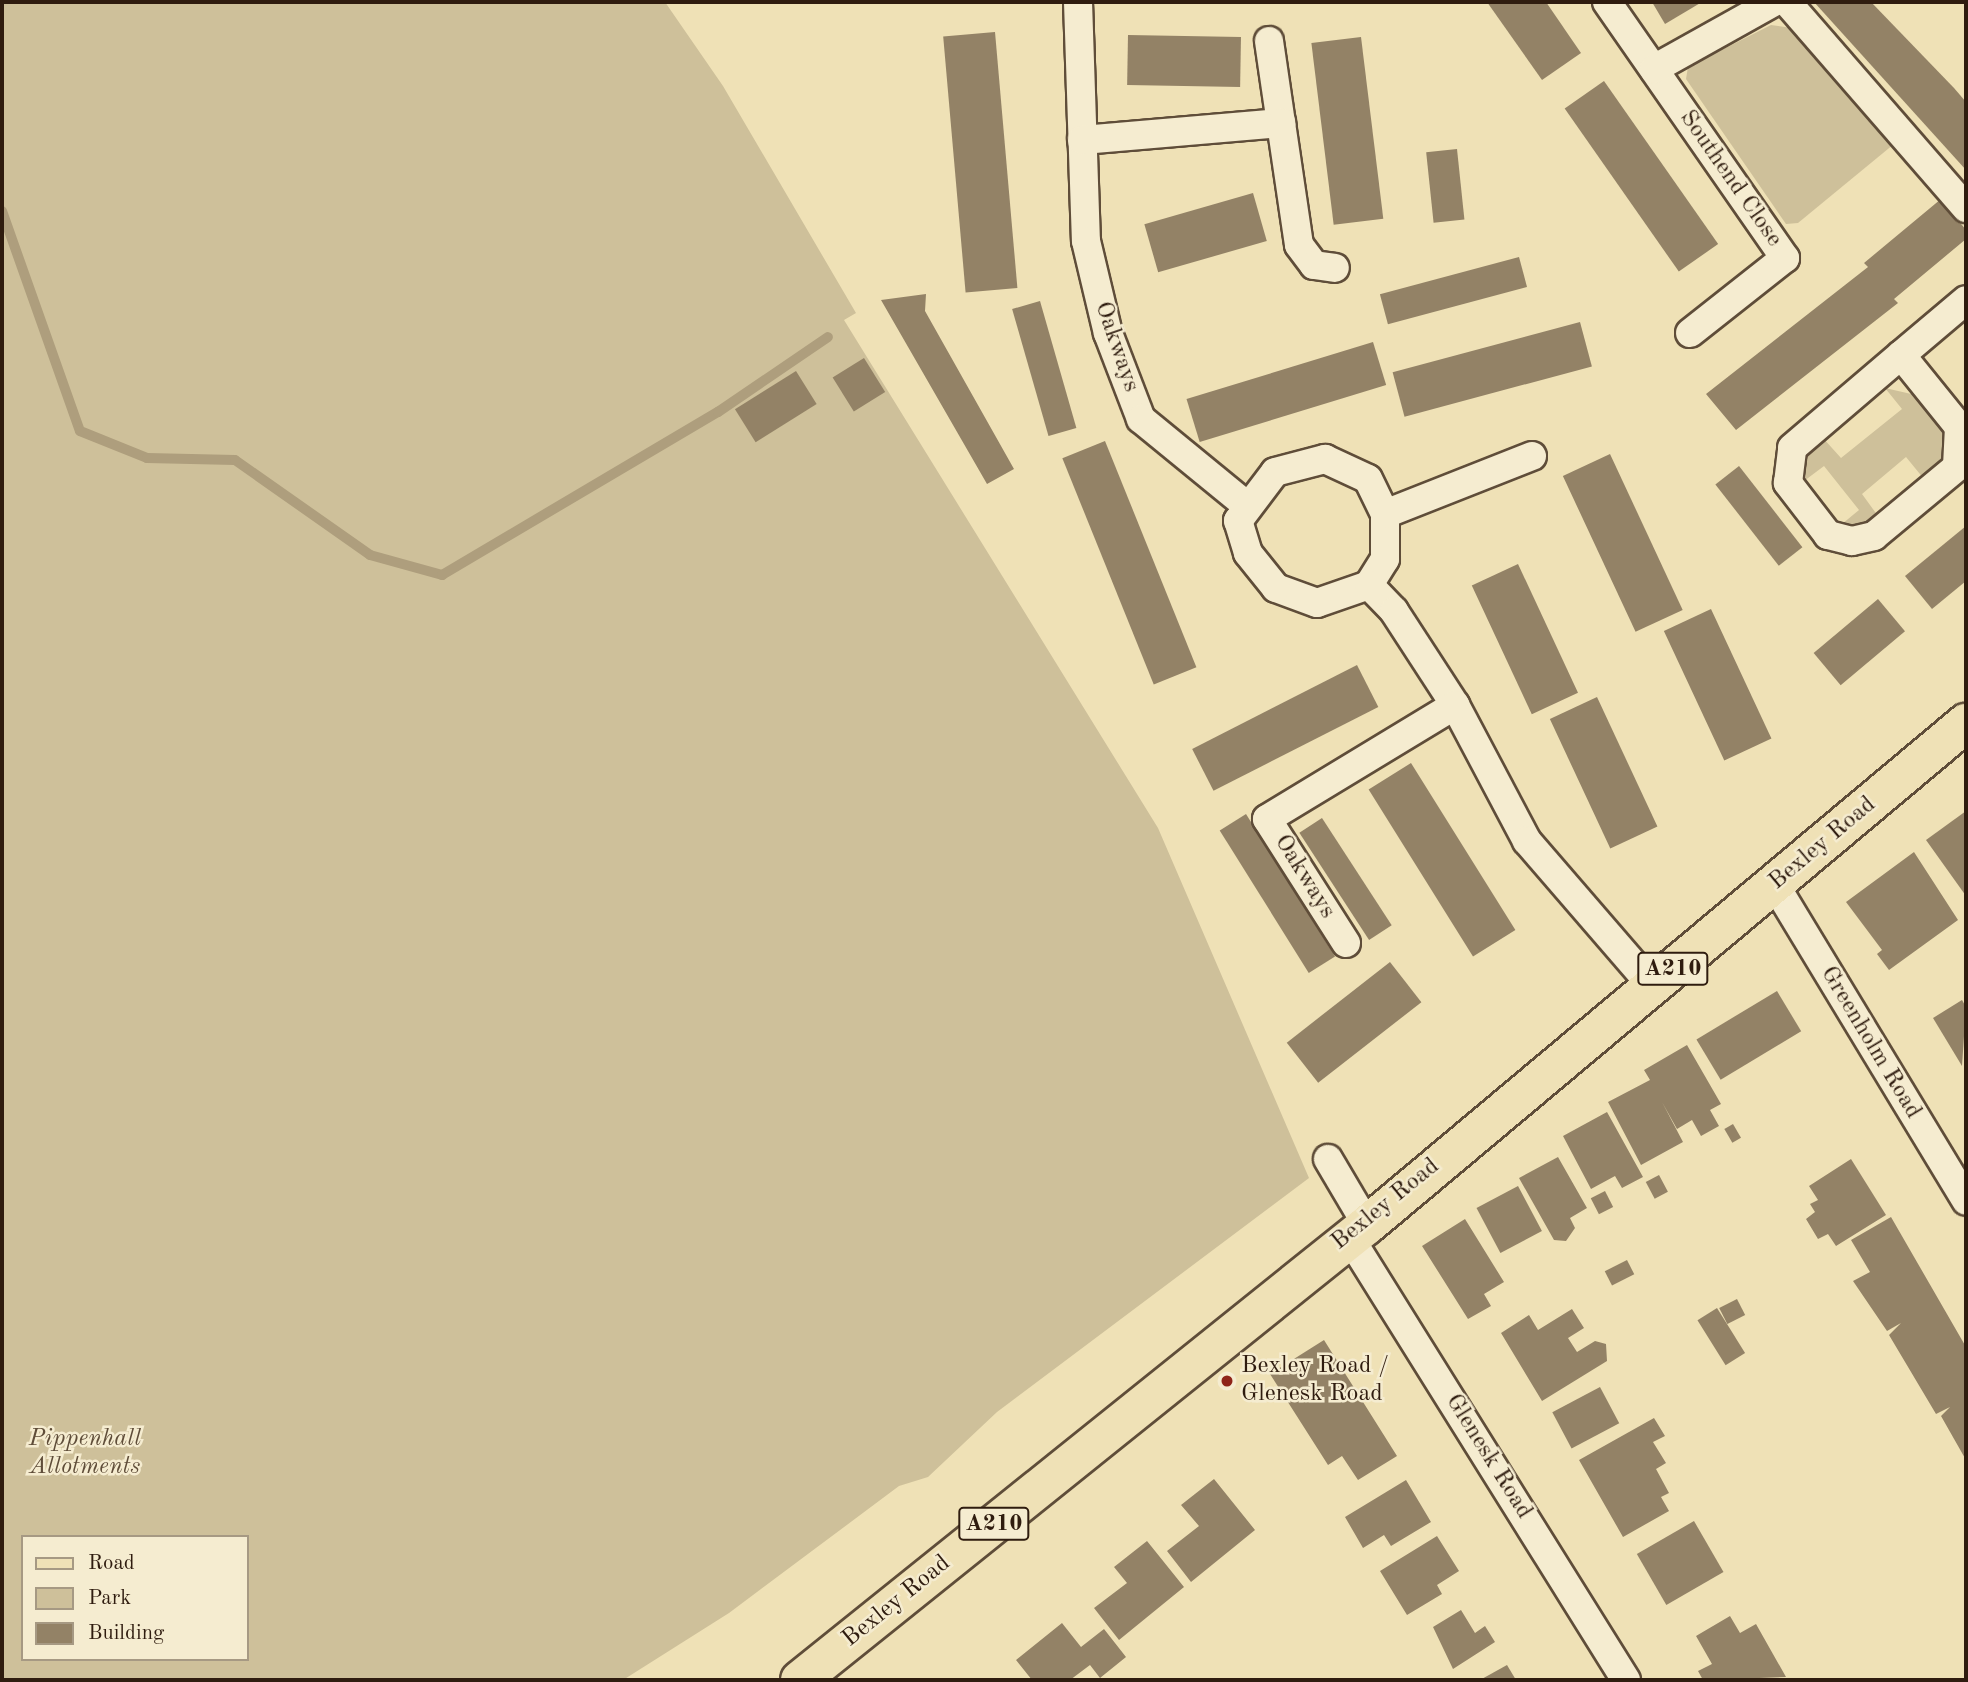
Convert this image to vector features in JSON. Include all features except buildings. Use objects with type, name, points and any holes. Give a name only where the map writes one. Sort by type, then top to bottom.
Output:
[{"type":"main road","name":"Bexley Road","points":[[800,1680],[1357,1230],[1775,885],[1966,723]]},
{"type":"street","name":"Oakways","points":[[1077,2],[1086,241],[1108,333],[1141,419],[1245,505]]},
{"type":"street","name":"Southend Close","points":[[1607,2],[1785,258],[1690,333]]},
{"type":"street","points":[[1654,69],[1774,2]]},
{"type":"street","points":[[1787,2],[1966,208]]},
{"type":"street","points":[[1269,41],[1298,245],[1314,265],[1335,268]]},
{"type":"street","points":[[1082,141],[1281,123]]},
{"type":"street","points":[[1901,355],[1959,427],[1957,467],[1874,536],[1852,541],[1828,535],[1788,483],[1792,448],[1901,355],[1966,300]]},
{"type":"street","points":[[1385,514],[1532,456]]},
{"type":"street","points":[[1325,459],[1368,479],[1385,514],[1385,559],[1369,585],[1317,603],[1276,588],[1248,553],[1238,521],[1245,505],[1275,472],[1325,459]]},
{"type":"street","points":[[1369,585],[1394,611],[1455,705],[1528,841],[1652,986]]},
{"type":"street","name":"Oakways","points":[[1346,943],[1267,819],[1455,705]]},
{"type":"street","name":"Greenholm Road","points":[[1775,885],[1966,1201]]},
{"type":"street","name":"Glenesk Road","points":[[1328,1159],[1357,1230],[1626,1680]]},
{"type":"green space","name":"Pippenhall Allotments","points":[[2,2],[665,2],[723,86],[856,313],[844,320],[1158,828],[1309,1178],[997,1412],[928,1477],[899,1486],[729,1613],[623,1680],[2,1680]]},
{"type":"green space","points":[[1771,25],[1799,29],[1894,144],[1798,223],[1786,224],[1686,79],[1688,67]]},
{"type":"green space","points":[[1885,388],[1920,396],[1946,428],[1947,460],[1924,479],[1906,457],[1862,494],[1878,516],[1866,525],[1842,524],[1859,510],[1824,466],[1804,481],[1801,465],[1823,438],[1841,458],[1902,409]]},
{"type":"waterway","points":[[2,211],[80,431],[147,458],[235,460],[370,555],[442,575],[718,412],[828,337]]},
{"type":"place","name":"Bexley Road / Glenesk Road","points":[[1227,1381]]}]
